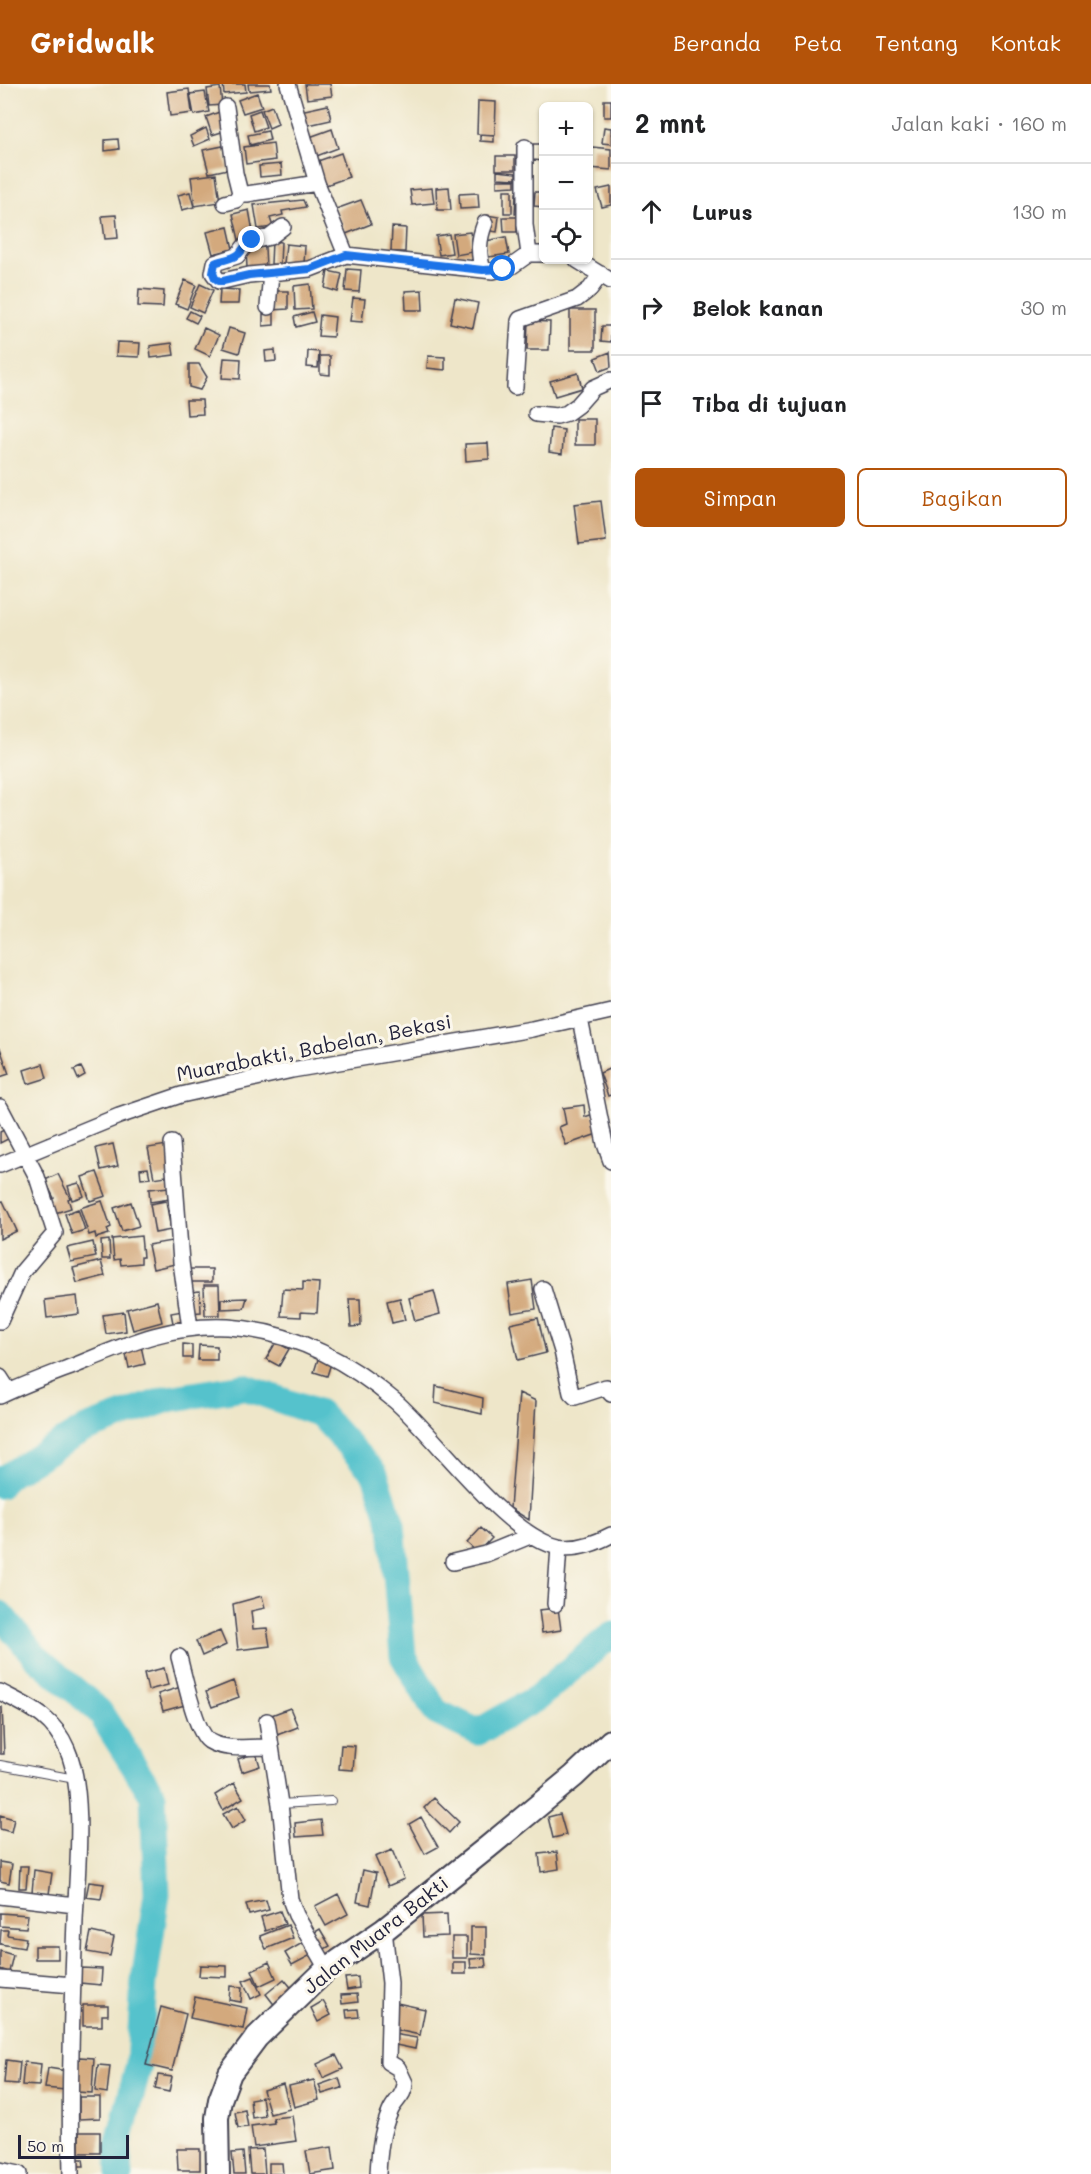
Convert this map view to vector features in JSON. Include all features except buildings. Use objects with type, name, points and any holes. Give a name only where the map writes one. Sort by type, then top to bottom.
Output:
[{"type":"main road","name":"Jalan Muara Bakti","points":[[218,2174],[216,2118],[223,2088],[230,2073],[257,2037],[327,1969],[384,1930],[488,1847],[574,1776],[611,1741]]},
{"type":"street","points":[[288,84],[317,183],[346,255]]},
{"type":"street","points":[[225,204],[236,200],[240,193],[234,169],[226,107]]},
{"type":"street","points":[[283,227],[270,237],[248,242],[237,256],[215,263],[213,273],[219,281],[289,272],[310,269],[346,255],[483,270],[512,266],[536,254],[525,225],[525,147]]},
{"type":"street","points":[[240,193],[247,194],[317,183]]},
{"type":"street","points":[[483,270],[479,256],[479,242],[484,224]]},
{"type":"street","points":[[515,387],[520,319],[556,308],[584,296],[606,278],[583,264]]},
{"type":"street","points":[[268,307],[271,273]]},
{"type":"street","points":[[536,414],[557,416],[567,413],[578,405],[593,388],[611,380]]},
{"type":"street","name":"Muarabakti, Babelan, Bekasi","points":[[0,1165],[146,1106],[181,1095],[283,1071],[532,1029],[611,1011]]},
{"type":"street","points":[[580,1018],[605,1105],[604,1144],[611,1161]]},
{"type":"street","points":[[0,1107],[37,1177],[55,1233],[22,1272],[0,1321]]},
{"type":"street","points":[[172,1143],[181,1262],[190,1328]]},
{"type":"street","points":[[543,1289],[572,1393],[575,1397],[606,1387],[611,1394]]},
{"type":"street","points":[[0,1377],[5,1394],[115,1348],[169,1330],[228,1327],[255,1330],[309,1345],[333,1357],[396,1401],[480,1490],[530,1536],[559,1547],[588,1544],[611,1535]]},
{"type":"street","points":[[453,1562],[486,1554],[530,1536]]},
{"type":"street","points":[[555,1604],[559,1547]]},
{"type":"street","points":[[179,1657],[192,1704],[205,1736],[210,1742],[221,1745],[270,1747]]},
{"type":"street","points":[[0,1692],[40,1713],[57,1729],[68,1750],[79,1802],[73,1985],[71,2174]]},
{"type":"street","points":[[267,1721],[293,1909],[327,1969]]},
{"type":"street","points":[[0,1896],[75,1905]]},
{"type":"street","points":[[378,2174],[383,2131],[390,2110],[402,2095],[405,2083],[398,2068],[388,2062],[390,1983],[384,1930]]},
{"type":"street","points":[[0,1979],[73,1985]]},
{"type":"street","points":[[0,2170],[19,2174]]},
{"type":"lane","points":[[0,1765],[75,1779]]},
{"type":"lane","points":[[280,1804],[331,1801]]},
{"type":"waterway","points":[[0,1485],[4,1478],[83,1430],[168,1399],[244,1387],[320,1414],[375,1474],[392,1525],[403,1656],[436,1712],[478,1732],[537,1698],[611,1635]]},
{"type":"waterway","points":[[0,1614],[35,1656],[99,1711],[153,1796],[157,1894],[144,1981],[139,2064],[118,2146],[120,2174]]},
{"type":"route","points":[[252,240],[244,244],[237,256],[215,263],[213,273],[215,278],[223,281],[249,275],[299,271],[346,255],[483,270],[503,269]]}]
